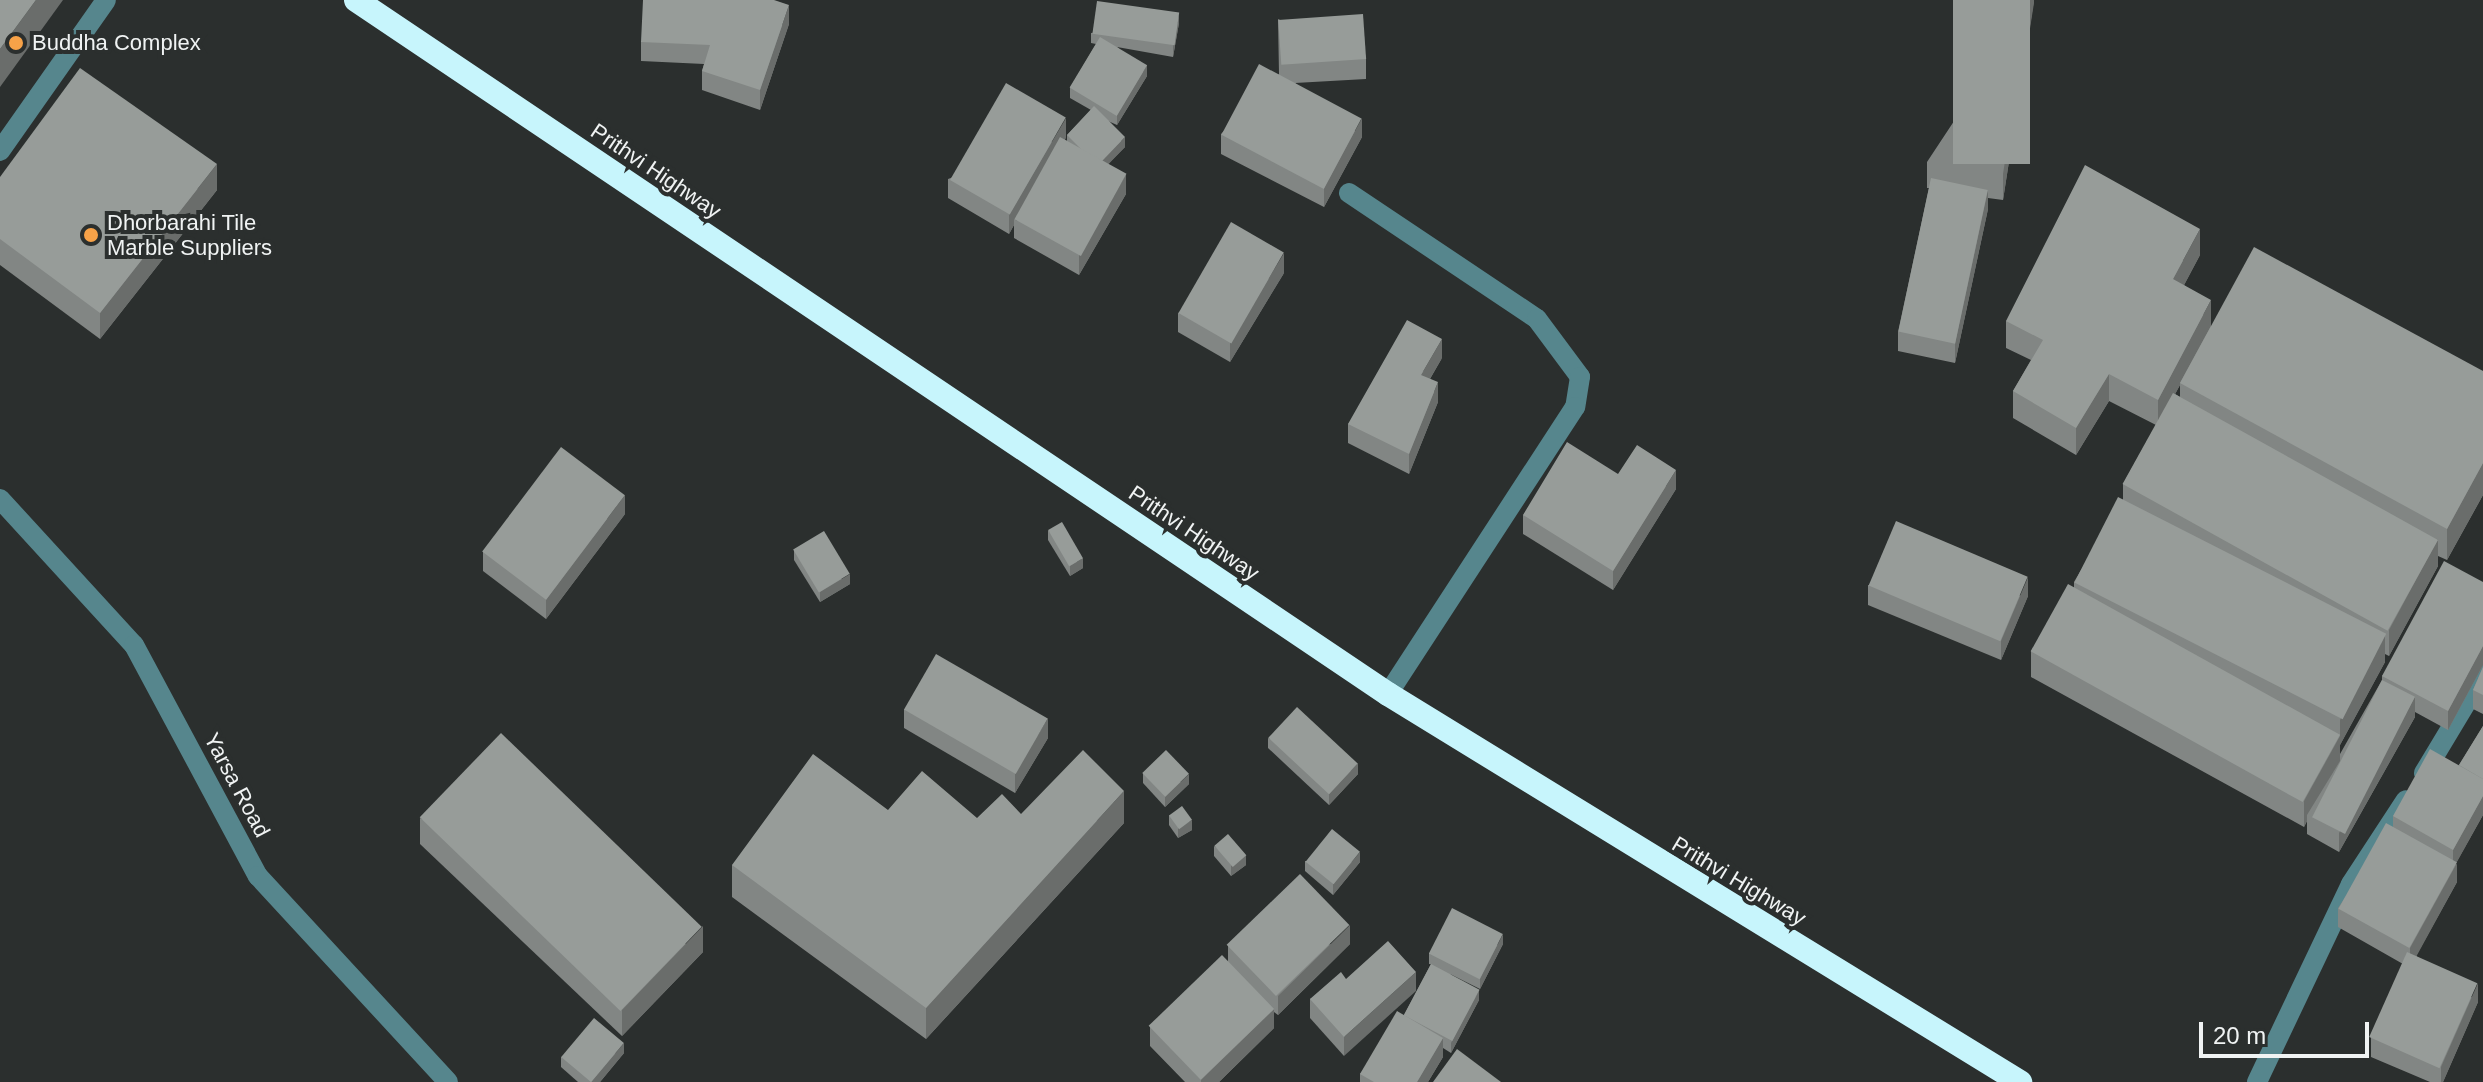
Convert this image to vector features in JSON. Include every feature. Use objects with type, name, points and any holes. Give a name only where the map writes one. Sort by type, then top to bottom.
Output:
[{"type":"highway","name":"Prithvi Highway","points":[[356,0],[1388,694],[2020,1082]]},
{"type":"street","points":[[0,151],[106,0]]},
{"type":"street","points":[[1349,193],[1537,319],[1580,377],[1575,407],[1388,694]]},
{"type":"street","name":"Yarsa Road","points":[[0,499],[134,645],[258,876],[448,1082]]},
{"type":"street","points":[[2257,1082],[2351,884],[2483,675]]},
{"type":"building","points":[[0,0],[36,0],[0,49]]},
{"type":"building","points":[[643,0],[774,0],[789,5],[760,90],[702,71],[710,45],[641,42]]},
{"type":"building","points":[[1953,0],[2030,0],[2030,164],[1953,164]]},
{"type":"building","points":[[1097,1],[1179,13],[1175,45],[1092,34]]},
{"type":"building","points":[[1363,14],[1366,59],[1281,65],[1278,20]]},
{"type":"building","points":[[1100,37],[1147,65],[1117,116],[1070,88]]},
{"type":"building","points":[[1259,64],[1361,118],[1324,189],[1221,135]]},
{"type":"building","name":"Dhorbarahi Tile Marble Suppliers","points":[[80,68],[217,164],[100,313],[0,239],[0,177]]},
{"type":"building","points":[[1006,83],[1066,117],[1010,214],[950,180]]},
{"type":"building","points":[[1094,106],[1125,137],[1102,161],[1082,150],[1067,135]]},
{"type":"building","points":[[1060,137],[1126,174],[1081,256],[1014,219]]},
{"type":"building","points":[[2085,165],[2200,229],[2173,279],[2211,300],[2158,400],[2109,374],[2076,428],[2013,391],[2043,340],[2006,321]]},
{"type":"building","points":[[1931,178],[1988,190],[1955,344],[1898,332]]},
{"type":"building","points":[[1231,222],[1284,252],[1231,343],[1178,313]]},
{"type":"building","points":[[2254,247],[2483,371],[2483,463],[2447,529],[2180,383]]},
{"type":"building","points":[[1407,320],[1442,339],[1421,375],[1438,382],[1409,454],[1348,424]]},
{"type":"building","points":[[2173,393],[2438,540],[2388,631],[2123,484]]},
{"type":"building","points":[[1567,442],[1618,474],[1637,445],[1676,470],[1613,571],[1523,515]]},
{"type":"building","points":[[561,447],[625,495],[546,600],[482,552]]},
{"type":"building","points":[[2118,497],[2386,634],[2343,719],[2074,583]]},
{"type":"building","points":[[1896,521],[2028,577],[2000,641],[1869,585]]},
{"type":"building","points":[[1062,522],[1083,558],[1069,566],[1048,530]]},
{"type":"building","points":[[824,531],[850,574],[819,592],[793,550]]},
{"type":"building","points":[[2444,561],[2483,582],[2483,646],[2448,711],[2382,676]]},
{"type":"building","points":[[2068,584],[2340,735],[2303,802],[2031,651]]},
{"type":"building","points":[[936,654],[1048,718],[1016,774],[904,709]]},
{"type":"building","points":[[2483,667],[2483,695],[2473,690]]},
{"type":"building","points":[[2382,680],[2415,697],[2345,834],[2312,817]]},
{"type":"building","points":[[1297,707],[1358,764],[1329,794],[1268,738]]},
{"type":"building","points":[[2483,726],[2483,779],[2459,765]]},
{"type":"building","points":[[501,733],[702,927],[620,1011],[420,817]]},
{"type":"building","points":[[2430,749],[2483,779],[2483,796],[2453,850],[2393,816]]},
{"type":"building","points":[[1083,750],[1124,791],[926,1008],[732,865],[813,754],[888,810],[922,771],[977,818],[1002,794],[1021,814]]},
{"type":"building","points":[[1166,750],[1189,774],[1165,797],[1142,773]]},
{"type":"building","points":[[1182,806],[1192,820],[1179,829],[1169,815]]},
{"type":"building","points":[[2386,823],[2457,862],[2409,948],[2338,909]]},
{"type":"building","points":[[1332,829],[1360,852],[1334,884],[1306,862]]},
{"type":"building","points":[[1228,834],[1246,855],[1233,867],[1214,846]]},
{"type":"building","points":[[1300,874],[1349,925],[1276,996],[1227,945]]},
{"type":"building","points":[[1452,908],[1503,934],[1480,979],[1429,953]]},
{"type":"building","points":[[1388,941],[1416,972],[1344,1037],[1310,999],[1341,972],[1346,979]]},
{"type":"building","points":[[2407,952],[2477,983],[2440,1068],[2369,1037]]},
{"type":"building","points":[[1222,955],[1274,1009],[1201,1080],[1149,1026]]},
{"type":"building","points":[[1431,964],[1480,990],[1452,1041],[1404,1015]]},
{"type":"building","points":[[1397,1011],[1443,1038],[1417,1082],[1374,1082],[1360,1074]]},
{"type":"building","points":[[594,1018],[624,1043],[591,1082],[561,1057]]},
{"type":"building","points":[[1457,1049],[1501,1082],[1433,1082]]},
{"type":"place","name":"Buddha Complex","points":[[16,43]]},
{"type":"place","name":"Dhorbarahi Tile Marble Suppliers","points":[[91,235]]}]
